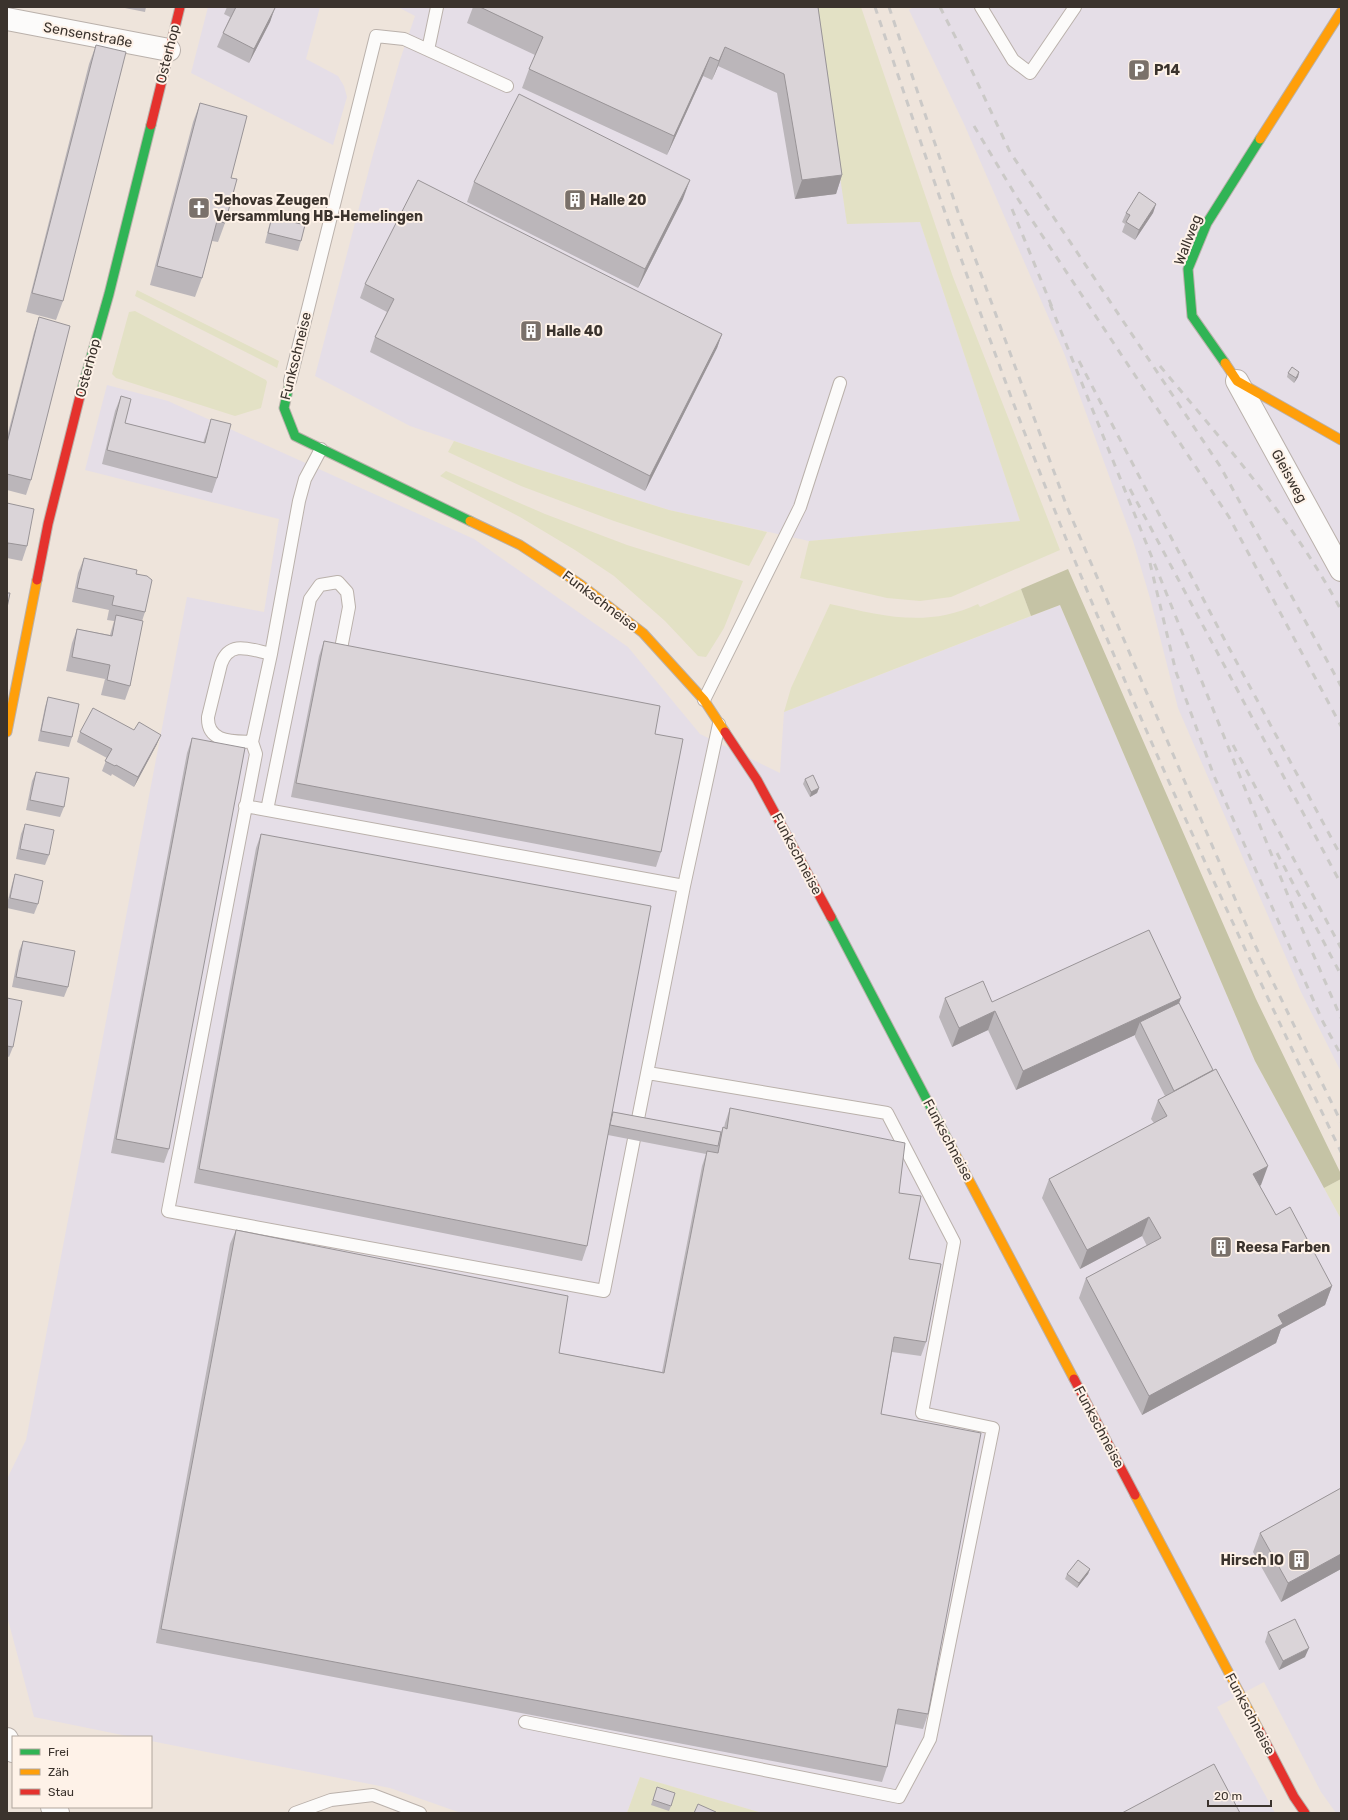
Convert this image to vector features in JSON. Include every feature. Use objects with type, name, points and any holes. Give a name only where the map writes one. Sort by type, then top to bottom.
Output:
[{"type":"street","name":"Osterhop","points":[[7,732],[48,524],[86,374],[111,286],[180,7]]},
{"type":"street","name":"Wallweg","points":[[1341,12],[1207,223],[1188,270],[1192,316],[1237,381],[1341,440]]},
{"type":"street","name":"Sensenstraße","points":[[7,20],[169,50]]},
{"type":"street","name":"Funkschneise","points":[[290,381],[284,408],[295,436],[520,545],[580,584],[643,633],[704,700],[757,780],[784,828],[1287,1783],[1305,1813]]},
{"type":"street","name":"Gleisweg","points":[[1237,381],[1339,564]]},
{"type":"street","points":[[7,1739],[12,1749]]},
{"type":"lane","points":[[437,7],[428,50],[507,86]]},
{"type":"lane","points":[[981,7],[1013,60],[1030,73],[1075,7]]},
{"type":"lane","name":"Funkschneise","points":[[290,381],[376,36],[404,38],[428,50]]},
{"type":"lane","points":[[704,700],[800,507],[840,383]]},
{"type":"lane","points":[[320,449],[305,479],[299,500],[271,654],[252,742],[256,754],[168,1211],[604,1291],[684,886],[719,724]]},
{"type":"lane","points":[[266,810],[310,598],[320,584],[338,582],[347,592],[348,607],[339,659]]},
{"type":"lane","points":[[252,742],[223,740],[214,735],[208,726],[208,717],[221,664],[224,656],[230,650],[236,648],[271,654]]},
{"type":"lane","points":[[245,806],[684,886]]},
{"type":"lane","points":[[525,1722],[899,1797],[930,1739],[994,1428],[922,1413],[954,1242],[887,1113],[648,1073]]},
{"type":"lane","points":[[295,1813],[331,1800],[373,1795],[420,1813]]},
{"type":"shaded area","points":[[208,7],[320,7],[306,59],[338,76],[344,86],[347,97],[333,145],[191,73]]},
{"type":"shaded area","points":[[398,7],[815,7],[847,223],[920,222],[1020,521],[809,541],[669,510],[534,468],[410,426],[315,376],[372,158],[400,60],[415,16]]},
{"type":"shaded area","points":[[815,7],[861,7],[953,277],[1060,550],[951,597],[920,601],[887,598],[800,578],[809,541],[1020,521],[920,222],[847,224]]},
{"type":"shaded area","points":[[913,7],[1341,7],[1341,1072],[1301,992],[1178,708],[1150,598],[1133,541],[1064,353],[964,124],[909,10]]},
{"type":"shaded area","points":[[137,290],[279,361],[277,368],[135,296]]},
{"type":"shaded area","points":[[135,311],[266,380],[267,382],[261,408],[235,416],[116,378],[112,374],[129,312]]},
{"type":"shaded area","points":[[107,385],[168,401],[474,539],[628,647],[700,734],[780,773],[784,712],[1060,605],[1255,1061],[1341,1219],[1341,1813],[1336,1813],[1321,1792],[1264,1682],[1217,1707],[1275,1813],[762,1813],[640,1777],[627,1813],[461,1813],[390,1788],[152,1741],[152,1736],[127,1736],[34,1717],[7,1616],[7,1479],[26,1440],[187,597],[264,612],[279,519],[85,470]]},
{"type":"shaded area","points":[[454,441],[534,468],[669,510],[767,532],[749,566],[614,521],[521,486],[448,452]]},
{"type":"shaded area","points":[[446,471],[545,514],[627,545],[743,581],[724,628],[706,657],[698,656],[665,621],[614,576],[575,550],[520,517],[440,476]]},
{"type":"shaded area","points":[[1068,569],[1256,999],[1341,1174],[1341,1179],[1324,1188],[1255,1061],[1060,605],[1031,616],[1021,589]]},
{"type":"shaded area","points":[[1021,589],[1031,616],[784,712],[791,688],[830,604],[887,616],[923,618],[941,616],[978,604],[980,607]]},
{"type":"shaded area","points":[[1341,1179],[1341,1219],[1324,1188]]},
{"type":"shaded area","points":[[640,1777],[762,1813],[627,1813]]},
{"type":"building","points":[[236,7],[275,8],[254,49],[223,33]]},
{"type":"building","points":[[480,7],[818,7],[842,175],[802,180],[784,74],[725,47],[719,61],[710,57],[674,136],[529,69],[543,37]]},
{"type":"building","points":[[96,45],[126,52],[63,301],[32,293]]},
{"type":"building","name":"Halle 20","points":[[519,94],[690,180],[645,269],[474,182]]},
{"type":"building","name":"Jehovas Zeugen Versammlung HB-Hemelingen","points":[[200,103],[247,116],[231,178],[237,179],[225,223],[217,221],[202,278],[157,266]]},
{"type":"building","name":"Halle 40","points":[[418,180],[722,334],[650,476],[375,337],[394,299],[365,284]]},
{"type":"building","points":[[1139,192],[1156,204],[1139,230],[1126,222],[1130,215],[1126,213]]},
{"type":"building","points":[[272,217],[305,225],[301,241],[268,233]]},
{"type":"building","points":[[39,317],[70,326],[31,480],[7,474],[7,443]]},
{"type":"building","points":[[1292,367],[1299,372],[1296,378],[1288,373]]},
{"type":"building","points":[[121,396],[131,399],[125,423],[205,443],[211,419],[231,424],[217,478],[107,450]]},
{"type":"building","points":[[7,503],[34,509],[27,546],[8,543],[7,547]]},
{"type":"building","points":[[84,558],[137,570],[136,574],[147,576],[152,580],[145,612],[112,605],[114,596],[77,588]]},
{"type":"building","points":[[7,593],[10,593],[7,608]]},
{"type":"building","points":[[116,615],[143,621],[130,686],[107,680],[110,665],[72,657],[77,629],[112,636]]},
{"type":"building","points":[[324,641],[660,706],[655,734],[683,739],[661,852],[296,783]]},
{"type":"building","points":[[48,697],[79,704],[72,737],[41,731]]},
{"type":"building","points":[[93,708],[134,730],[139,722],[161,735],[138,777],[105,761],[112,749],[80,732]]},
{"type":"building","points":[[192,738],[245,748],[169,1149],[116,1139]]},
{"type":"building","points":[[36,772],[69,778],[64,807],[30,800]]},
{"type":"building","points":[[813,775],[819,788],[811,792],[805,779]]},
{"type":"building","points":[[25,824],[54,830],[49,855],[20,849]]},
{"type":"building","points":[[261,834],[651,906],[587,1246],[199,1169]]},
{"type":"building","points":[[15,874],[43,881],[38,904],[10,898]]},
{"type":"building","points":[[1149,930],[1181,998],[1023,1071],[995,1011],[959,1028],[945,998],[983,981],[992,1002]]},
{"type":"building","points":[[23,941],[75,951],[68,987],[16,977]]},
{"type":"building","points":[[7,998],[22,1001],[13,1047],[7,1046]]},
{"type":"building","points":[[1179,1003],[1213,1070],[1174,1091],[1140,1022]]},
{"type":"building","name":"Reesa Farben","points":[[1216,1069],[1268,1166],[1253,1174],[1276,1215],[1290,1207],[1332,1286],[1278,1315],[1283,1324],[1149,1396],[1086,1278],[1161,1238],[1149,1217],[1087,1250],[1049,1179],[1167,1116],[1158,1100]]},
{"type":"building","points":[[730,1108],[905,1143],[899,1193],[921,1196],[909,1259],[941,1264],[926,1342],[894,1337],[881,1414],[981,1433],[928,1714],[898,1709],[887,1767],[161,1629],[236,1230],[568,1296],[559,1353],[664,1373],[707,1151],[718,1153],[723,1127],[727,1129]]},
{"type":"building","points":[[613,1112],[721,1132],[718,1146],[610,1125]]},
{"type":"building","name":"Hirsch IO","points":[[1341,1488],[1341,1554],[1288,1583],[1260,1533]]},
{"type":"building","points":[[1078,1560],[1090,1569],[1079,1583],[1067,1574]]},
{"type":"building","points":[[1295,1619],[1309,1648],[1283,1661],[1268,1632]]},
{"type":"building","points":[[1214,1764],[1240,1813],[1122,1813]]},
{"type":"building","points":[[657,1787],[675,1793],[671,1806],[653,1800]]},
{"type":"building","points":[[698,1804],[716,1812],[716,1813],[694,1813]]},
{"type":"railway","points":[[875,7],[984,323],[1055,511],[1122,673],[1192,834],[1341,1152]]},
{"type":"railway","points":[[889,7],[958,212],[1067,507],[1254,943],[1341,1122]]},
{"type":"railway","points":[[940,7],[1010,152],[1220,466],[1341,686]]},
{"type":"railway","points":[[974,126],[1016,196],[1229,517],[1341,726]]},
{"type":"railway","points":[[1012,209],[1052,307]]},
{"type":"railway","points":[[1050,304],[1293,908],[1341,1018]]},
{"type":"railway","points":[[1079,361],[1221,633],[1341,856]]},
{"type":"railway","points":[[1160,366],[1233,454],[1280,514],[1302,545],[1341,610]]},
{"type":"railway","points":[[1130,489],[1341,884]]},
{"type":"railway","points":[[1150,563],[1176,672],[1214,776],[1323,1022],[1341,1055]]},
{"type":"railway","points":[[1233,745],[1341,948]]},
{"type":"railway","points":[[1277,853],[1341,975]]},
{"type":"traffic: fast","points":[[80,396],[109,294],[151,125]]},
{"type":"traffic: fast","points":[[1225,363],[1192,316],[1188,269],[1207,223],[1260,139]]},
{"type":"traffic: fast","points":[[290,381],[284,408],[295,436],[470,521]]},
{"type":"traffic: fast","points":[[831,917],[952,1148]]},
{"type":"traffic: slow","points":[[1260,139],[1341,12]]},
{"type":"traffic: slow","points":[[1225,363],[1237,381],[1341,440]]},
{"type":"traffic: slow","points":[[470,521],[520,545],[580,584],[643,633],[704,700],[725,732]]},
{"type":"traffic: slow","points":[[7,732],[37,580]]},
{"type":"traffic: slow","points":[[952,1148],[1074,1379]]},
{"type":"traffic: slow","points":[[1135,1495],[1259,1730]]},
{"type":"traffic: jam","points":[[151,125],[180,7]]},
{"type":"traffic: jam","points":[[37,580],[48,524],[80,396]]},
{"type":"traffic: jam","points":[[725,732],[757,780],[831,917]]},
{"type":"traffic: jam","points":[[1074,1379],[1135,1495]]},
{"type":"traffic: jam","points":[[1259,1730],[1294,1797],[1305,1813]]},
{"type":"place","name":"P14","points":[[1139,70]]},
{"type":"place","name":"Halle 20","points":[[575,200]]},
{"type":"place","name":"Jehovas Zeugen Versammlung HB-Hemelingen","points":[[199,208]]},
{"type":"place","name":"Halle 40","points":[[531,331]]},
{"type":"place","name":"Reesa Farben","points":[[1221,1247]]},
{"type":"place","name":"Hirsch IO","points":[[1299,1560]]}]
